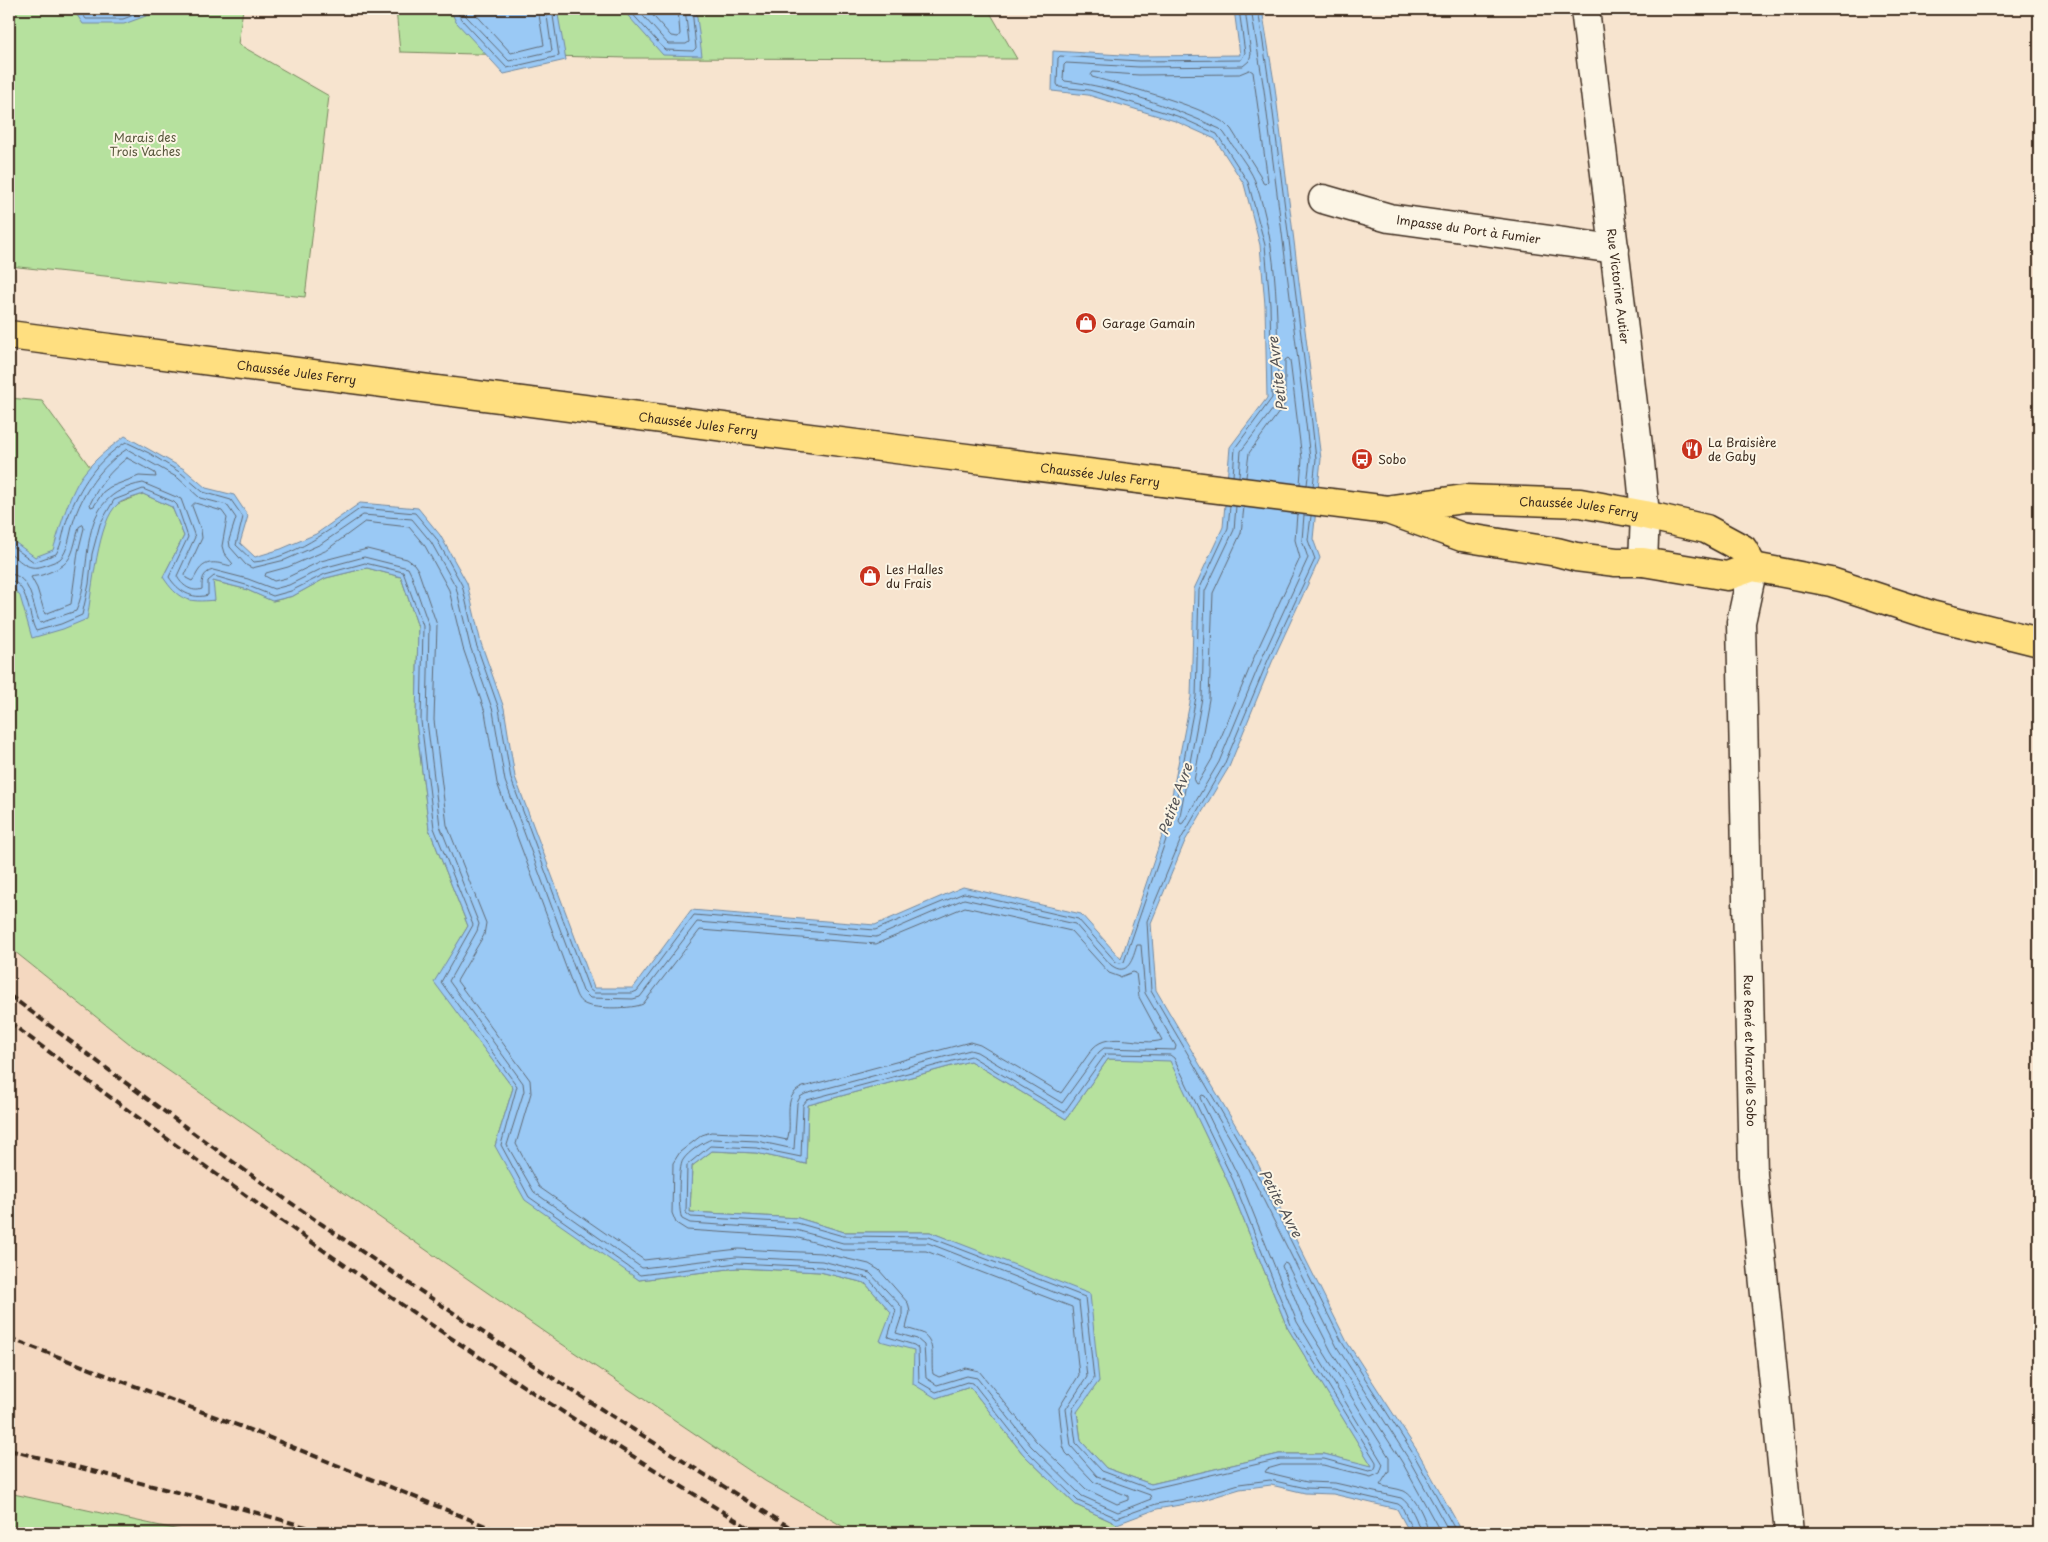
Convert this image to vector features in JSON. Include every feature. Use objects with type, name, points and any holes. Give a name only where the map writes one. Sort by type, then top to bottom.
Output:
[{"type":"main road","name":"Chaussée Jules Ferry","points":[[9,335],[1388,510],[1462,537],[1576,557],[1616,562],[1643,562],[1727,576],[1753,567],[1743,549],[1706,530],[1645,514],[1580,503],[1464,499],[1388,510]]},
{"type":"main road","points":[[1753,567],[1840,584],[1931,615],[2039,642]]},
{"type":"street","name":"Rue Victorine Autier","points":[[1585,9],[1645,514],[1643,562]]},
{"type":"street","name":"Impasse du Port à Fumier","points":[[1324,199],[1389,218],[1615,249]]},
{"type":"street","name":"Rue René et Marcelle Sobo","points":[[1753,567],[1741,622],[1752,1175],[1789,1533]]},
{"type":"shaded area","points":[[9,947],[130,1044],[765,1481],[854,1533],[193,1533],[9,1493]]},
{"type":"green space","name":"Marais des Trois Vaches","points":[[9,9],[243,9],[238,44],[329,96],[305,297],[9,266]]},
{"type":"green space","points":[[396,9],[988,9],[1017,59],[628,58],[400,52]]},
{"type":"green space","points":[[9,398],[42,401],[117,504],[143,494],[172,507],[184,536],[163,577],[214,601],[213,581],[245,589],[273,601],[293,596],[326,578],[367,568],[401,577],[418,627],[416,721],[429,829],[468,926],[435,982],[513,1088],[495,1146],[639,1280],[737,1268],[820,1272],[865,1283],[891,1312],[914,1350],[936,1398],[970,1387],[1023,1454],[1076,1505],[1117,1524],[1113,1533],[854,1533],[765,1481],[547,1334],[130,1044],[9,947]]},
{"type":"green space","points":[[1108,1059],[1170,1060],[1229,1184],[1287,1327],[1373,1467],[1324,1454],[1279,1454],[1151,1484],[1106,1468],[1081,1441],[1077,1411],[1099,1381],[999,1260],[930,1232],[844,1232],[798,1218],[690,1212],[692,1166],[712,1151],[756,1153],[806,1164],[808,1105],[970,1061],[1066,1119]]},
{"type":"green space","points":[[9,1493],[193,1533],[9,1533]]},
{"type":"water","points":[[73,9],[165,9],[124,24],[83,24]]},
{"type":"water","points":[[450,9],[557,9],[566,60],[504,74],[456,22]]},
{"type":"water","points":[[622,9],[698,9],[696,10],[702,56],[663,55]]},
{"type":"water","name":"Petite Avre","points":[[1234,9],[1262,9],[1275,88],[1321,459],[1313,539],[1320,558],[1272,662],[1229,767],[1185,841],[1151,923],[1156,990],[1256,1160],[1347,1342],[1418,1452],[1463,1533],[1410,1533],[1397,1509],[1333,1494],[1305,1493],[1271,1485],[1240,1489],[1197,1502],[1157,1509],[1117,1524],[1076,1505],[1023,1454],[970,1387],[936,1398],[913,1384],[914,1350],[880,1341],[891,1312],[865,1283],[820,1272],[737,1268],[639,1280],[525,1200],[495,1146],[513,1088],[434,982],[468,926],[429,829],[416,721],[418,627],[401,577],[367,568],[326,578],[293,596],[272,601],[245,589],[213,581],[215,600],[191,600],[174,591],[163,577],[184,536],[172,507],[143,494],[118,504],[111,512],[105,525],[97,557],[87,619],[63,629],[32,638],[20,596],[9,583],[9,538],[35,557],[53,550],[66,509],[85,472],[125,436],[184,469],[206,488],[234,495],[248,516],[240,543],[255,557],[281,549],[316,534],[360,503],[418,508],[440,535],[467,583],[481,643],[504,708],[515,777],[594,988],[633,988],[691,910],[875,925],[963,887],[1081,914],[1121,959],[1167,821],[1191,697],[1194,589],[1223,527],[1230,447],[1267,398],[1265,305],[1260,245],[1244,184],[1215,139],[1175,121],[1088,95],[1052,91],[1053,51],[1140,56],[1240,55]],"holes":[[[1108,1059],[1170,1061],[1229,1184],[1287,1327],[1372,1466],[1324,1454],[1279,1454],[1151,1484],[1106,1468],[1081,1441],[1077,1412],[1099,1381],[1090,1294],[930,1232],[844,1232],[798,1218],[690,1212],[692,1166],[712,1151],[756,1153],[806,1164],[808,1105],[970,1061],[1066,1119]]]},
{"type":"railway","points":[[9,995],[204,1141],[323,1225],[559,1382],[799,1533]]},
{"type":"railway","points":[[9,1022],[237,1189],[410,1310],[504,1374],[757,1533]]},
{"type":"railway","points":[[9,1338],[263,1435],[503,1533]]},
{"type":"railway","points":[[9,1450],[240,1508],[327,1533]]},
{"type":"place","name":"Garage Gamain","points":[[1086,323]]},
{"type":"place","name":"La Braisière de Gaby","points":[[1692,449]]},
{"type":"place","name":"Sobo","points":[[1362,459]]},
{"type":"place","name":"Les Halles du Frais","points":[[870,576]]}]
